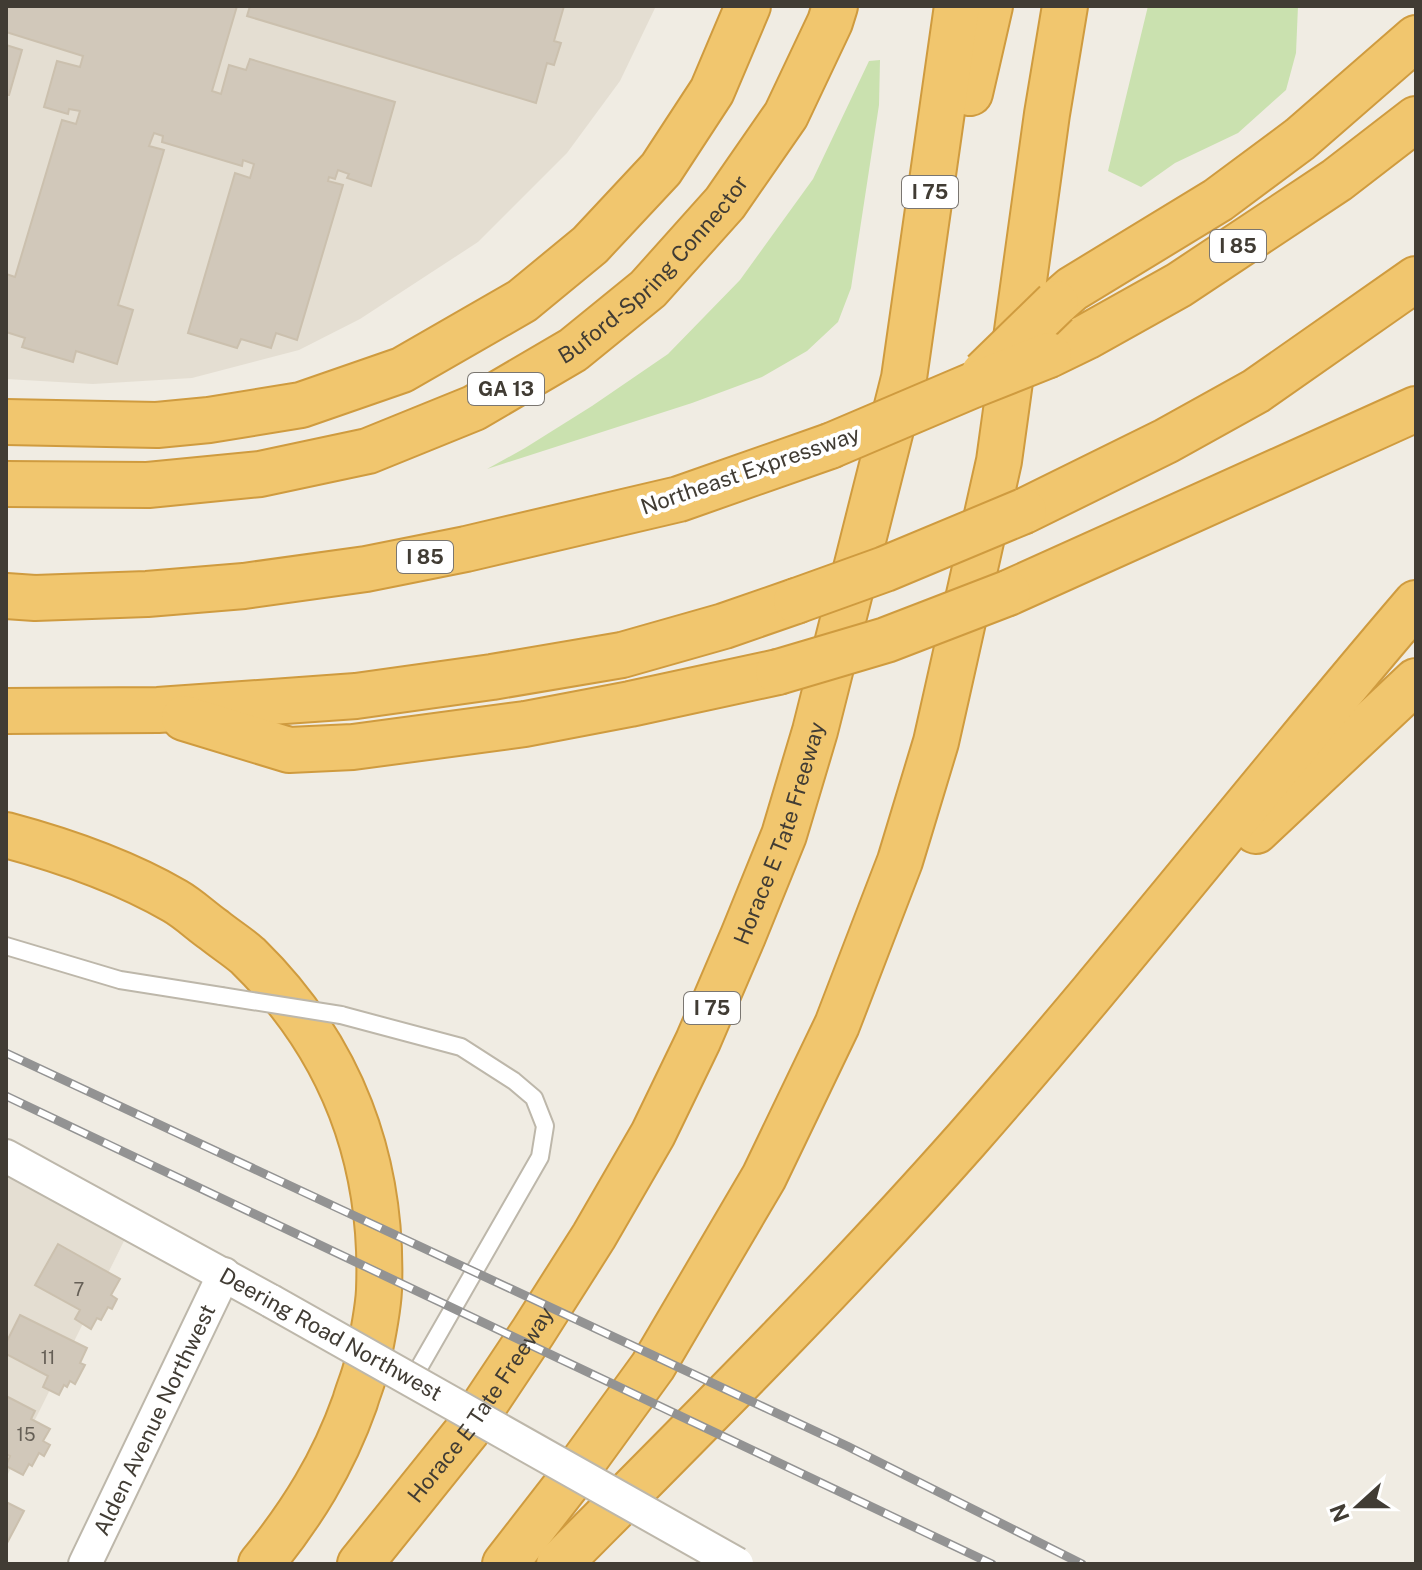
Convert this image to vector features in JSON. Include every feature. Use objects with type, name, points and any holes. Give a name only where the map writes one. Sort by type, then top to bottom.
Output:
[{"type":"highway","points":[[6,422],[157,425],[209,420],[301,405],[402,370],[522,301],[590,245],[661,169],[712,91],[748,6]]},
{"type":"highway","name":"Buford-Spring Connector","points":[[6,484],[148,485],[260,474],[368,451],[474,408],[573,350],[648,289],[725,203],[786,115],[835,6]]},
{"type":"highway","name":"Horace E Tate Freeway","points":[[360,1564],[467,1431],[594,1236],[653,1134],[698,1041],[784,835],[815,731],[904,378],[957,6]]},
{"type":"highway","points":[[904,378],[990,6]]},
{"type":"highway","points":[[505,1564],[653,1366],[764,1177],[837,1025],[894,876],[936,742],[999,461],[1065,6]]},
{"type":"highway","points":[[1047,114],[1071,6]]},
{"type":"highway","points":[[971,386],[1072,289],[1218,200],[1300,139],[1416,38]]},
{"type":"highway","name":"Northeast Expressway","points":[[6,596],[35,598],[161,593],[244,586],[366,569],[679,499],[830,446],[1086,337],[1179,285],[1337,180],[1416,119]]},
{"type":"highway","points":[[6,711],[158,710],[356,696],[622,655],[724,626],[885,569],[1024,511],[1166,441],[1256,391],[1416,279]]},
{"type":"highway","points":[[158,710],[289,750],[353,747],[525,724],[778,672],[886,640],[1008,593],[1416,409]]},
{"type":"highway","points":[[559,1564],[776,1346],[966,1140],[1106,978],[1326,708],[1416,603]]},
{"type":"highway","points":[[1106,978],[1268,819],[1416,681]]},
{"type":"highway","points":[[6,835],[112,870],[177,902],[246,954],[290,1002],[323,1050],[352,1109],[369,1164],[379,1228],[379,1293],[366,1370],[344,1432],[318,1485],[285,1535],[261,1564]]},
{"type":"street","name":"Deering Road Northwest","points":[[6,1156],[224,1274],[737,1564]]},
{"type":"street","name":"Alden Avenue Northwest","points":[[85,1564],[224,1274]]},
{"type":"lane","points":[[6,946],[120,980],[341,1015],[461,1047],[514,1081],[534,1098],[545,1126],[540,1157],[412,1380]]},
{"type":"shaded area","points":[[6,6],[656,6],[620,81],[567,153],[478,242],[360,319],[299,350],[192,378],[93,384],[6,379]]},
{"type":"shaded area","points":[[6,1176],[129,1231],[6,1478]]},
{"type":"green space","points":[[1148,6],[1298,6],[1296,53],[1286,90],[1238,133],[1175,163],[1141,187],[1108,171]]},
{"type":"green space","points":[[880,60],[879,105],[851,288],[838,322],[807,351],[762,377],[692,403],[487,469],[592,406],[668,354],[740,280],[813,179],[869,61]]},
{"type":"building","points":[[6,6],[237,6],[212,91],[221,94],[229,65],[246,70],[250,59],[395,102],[371,186],[347,178],[349,174],[338,170],[335,179],[329,177],[328,181],[343,185],[297,340],[276,333],[271,348],[241,339],[237,348],[188,333],[235,173],[250,178],[254,164],[243,160],[242,166],[162,142],[163,136],[154,133],[149,146],[164,150],[118,305],[133,310],[117,364],[76,351],[73,362],[22,347],[25,338],[6,332],[6,274],[15,277],[62,120],[76,124],[80,111],[69,109],[68,114],[44,107],[57,61],[80,67],[83,56],[6,32]]},
{"type":"building","points":[[250,6],[564,6],[554,41],[561,43],[554,65],[547,63],[536,103],[247,16]]},
{"type":"building","points":[[6,45],[22,50],[9,95],[6,95]]},
{"type":"building","points":[[58,1244],[120,1279],[111,1295],[117,1299],[112,1309],[108,1307],[101,1320],[97,1318],[91,1329],[75,1319],[80,1310],[35,1285]]},
{"type":"building","points":[[20,1315],[87,1348],[80,1363],[85,1365],[75,1384],[70,1381],[67,1387],[64,1385],[59,1395],[43,1387],[48,1376],[6,1354],[6,1343]]},
{"type":"building","points":[[6,1396],[35,1411],[31,1419],[50,1429],[43,1441],[50,1445],[44,1456],[39,1453],[23,1475],[6,1466],[10,1456],[6,1454]]},
{"type":"building","points":[[6,1502],[24,1511],[6,1545]]},
{"type":"railway","points":[[6,1053],[847,1446],[1082,1564]]},
{"type":"railway","points":[[6,1096],[992,1564]]}]
